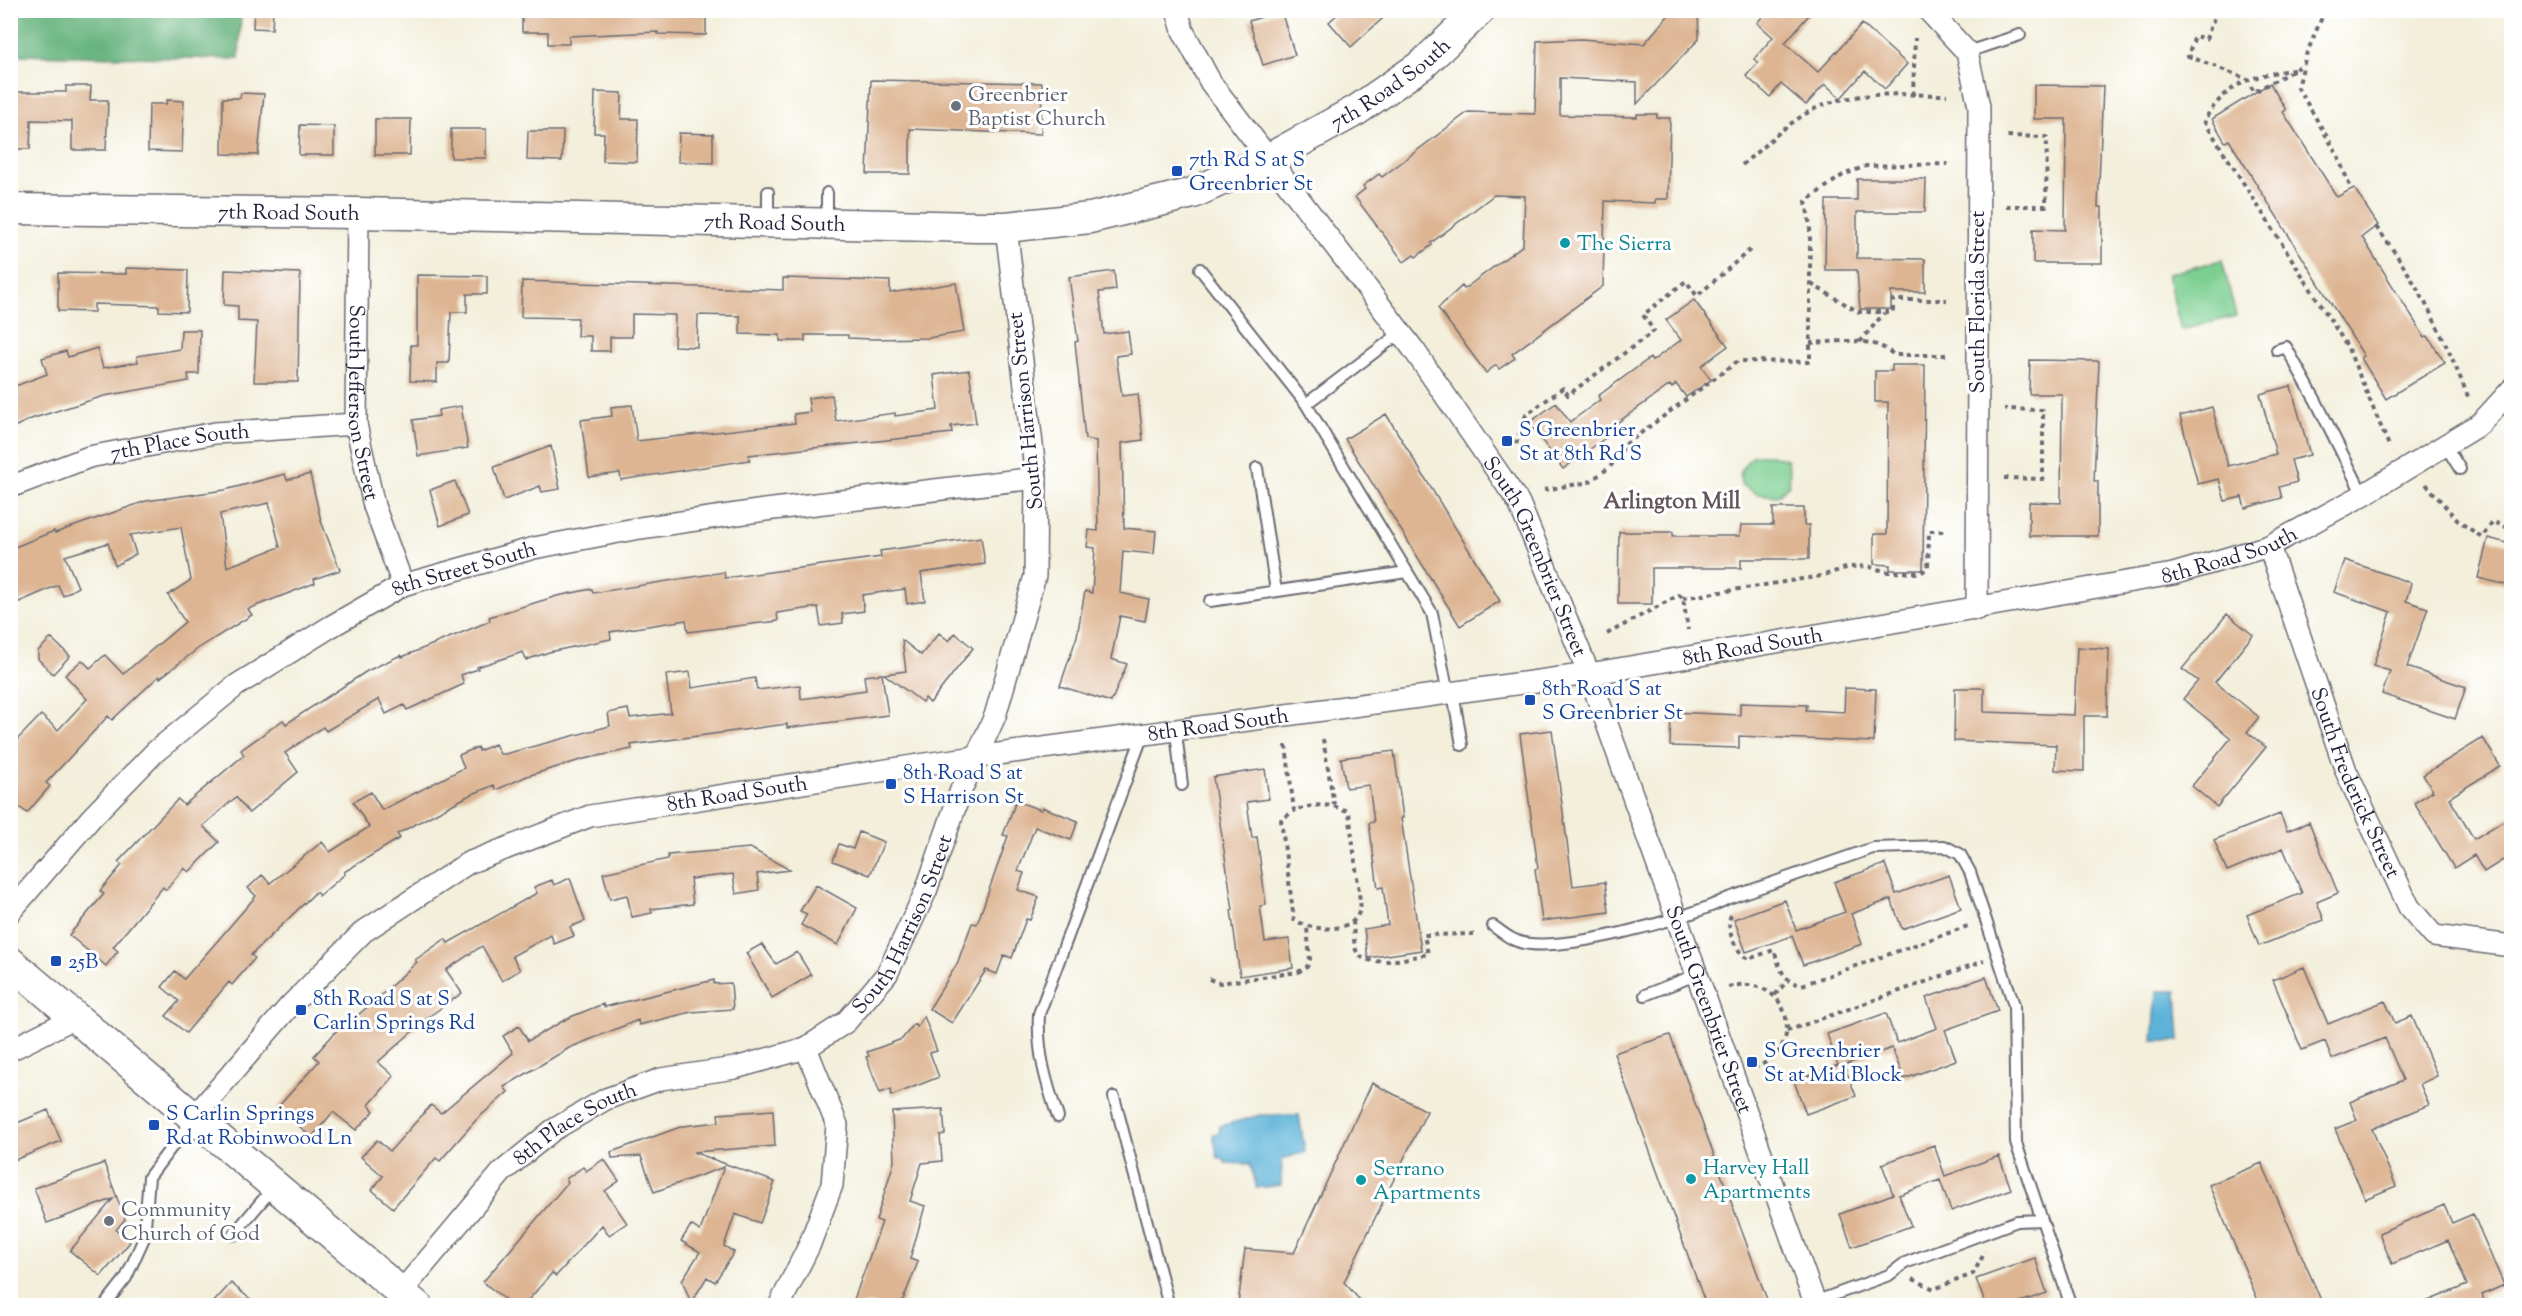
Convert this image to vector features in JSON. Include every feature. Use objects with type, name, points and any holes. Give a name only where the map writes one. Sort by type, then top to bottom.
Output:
[{"type":"street","name":"South Greenbrier Street","points":[[1177,10],[1183,31],[1211,83],[1400,333],[1519,503],[1589,674],[1815,1304]]},
{"type":"street","name":"7th Road South","points":[[10,209],[358,213],[767,225],[1006,227],[1090,218],[1193,193],[1268,159],[1357,110],[1423,64],[1480,10]]},
{"type":"street","name":"South Florida Street","points":[[1929,10],[1967,52],[1979,106],[1977,609]]},
{"type":"street","name":"South Jefferson Street","points":[[358,213],[356,423],[374,506],[404,585]]},
{"type":"street","name":"South Harrison Street","points":[[806,1048],[846,1022],[887,974],[926,891],[961,790],[995,716],[1035,576],[1036,478],[1006,227]]},
{"type":"street","name":"8th Road South","points":[[194,1117],[288,1008],[363,932],[468,863],[590,816],[977,757],[1142,737],[1589,674],[2173,574],[2269,546],[2363,495],[2480,423],[2511,389]]},
{"type":"street","name":"7th Place South","points":[[10,488],[89,457],[204,435],[356,423]]},
{"type":"street","name":"8th Street South","points":[[10,912],[91,818],[164,744],[237,684],[404,585],[534,548],[640,528],[765,510],[1036,478]]},
{"type":"street","name":"South Frederick Street","points":[[2269,546],[2346,771],[2409,907],[2434,936],[2511,946]]},
{"type":"street","points":[[10,962],[409,1298]]},
{"type":"street","points":[[10,1050],[76,1017]]},
{"type":"street","name":"8th Place South","points":[[409,1298],[502,1172],[553,1130],[606,1099],[661,1079],[735,1068],[806,1048]]},
{"type":"street","points":[[779,1305],[808,1246],[832,1185],[837,1125],[806,1048]]},
{"type":"lane","points":[[1967,52],[2020,34]]},
{"type":"lane","points":[[767,225],[768,192]]},
{"type":"lane","points":[[827,193],[827,225]]},
{"type":"lane","points":[[1200,269],[1306,404],[1435,620],[1462,745]]},
{"type":"lane","points":[[1306,404],[1400,333]]},
{"type":"lane","points":[[2277,350],[2286,347],[2363,495]]},
{"type":"lane","points":[[2445,445],[2460,469]]},
{"type":"lane","points":[[1257,468],[1276,591]]},
{"type":"lane","points":[[1210,601],[1407,572]]},
{"type":"lane","points":[[1176,732],[1182,785]]},
{"type":"lane","points":[[1058,1117],[1042,1072],[1038,1041],[1040,1014],[1142,737]]},
{"type":"lane","points":[[1493,926],[1517,942],[1544,945],[1629,932],[1705,910],[1730,897],[1873,848],[1944,846],[1960,854],[1970,872],[2014,1005],[2016,1143],[2072,1305]]},
{"type":"lane","points":[[1645,995],[1698,974]]},
{"type":"lane","points":[[1114,1097],[1169,1305]]},
{"type":"lane","name":"8th Road South","points":[[104,1305],[126,1278],[144,1239],[149,1177],[194,1117]]},
{"type":"lane","points":[[233,1234],[276,1186]]},
{"type":"lane","points":[[1815,1304],[1889,1275],[1905,1263],[2017,1221],[2041,1220]]},
{"type":"path","points":[[2217,10],[2206,39],[2195,36],[2188,56],[2247,79],[2254,92],[2303,65]]},
{"type":"path","points":[[2316,10],[2325,12],[2303,65],[2298,88],[2326,134],[2351,189]]},
{"type":"path","points":[[1914,95],[1915,38]]},
{"type":"path","points":[[2294,70],[2247,79],[2237,84],[2210,110],[2204,121],[2347,346],[2391,448]]},
{"type":"path","points":[[1742,165],[1809,112],[1859,96],[1947,95]]},
{"type":"path","points":[[2006,136],[2047,137],[2046,206],[2006,206]]},
{"type":"path","points":[[1544,490],[1589,482],[1610,467],[1626,444],[1738,361],[1810,362],[1810,227],[1806,201],[1843,175],[1866,166],[1948,164]]},
{"type":"path","points":[[2376,227],[2408,272],[2453,360],[2469,399]]},
{"type":"path","points":[[1515,444],[1526,415],[1563,388],[1568,395],[1654,332],[1643,315],[1686,281],[1697,296],[1752,248]]},
{"type":"path","points":[[1810,284],[1858,312],[1893,312],[1893,300],[1947,300]]},
{"type":"path","points":[[1860,342],[1884,312]]},
{"type":"path","points":[[1810,343],[1860,342],[1885,347],[1894,355],[1946,355]]},
{"type":"path","points":[[2004,409],[2043,410],[2043,479],[2004,478]]},
{"type":"path","points":[[2426,483],[2458,521],[2482,537],[2493,522],[2511,529]]},
{"type":"path","points":[[1607,634],[1679,595],[1683,598],[1821,576],[1849,567],[1867,566],[1888,572],[1921,573],[1928,567],[1929,531],[1944,531]]},
{"type":"path","points":[[1683,598],[1688,630]]},
{"type":"path","points":[[1323,739],[1334,805]]},
{"type":"path","points":[[1286,744],[1294,811]]},
{"type":"path","points":[[1313,805],[1334,805],[1349,812],[1361,909],[1353,921],[1331,928],[1306,928],[1294,920],[1281,820],[1294,811],[1313,805]]},
{"type":"path","points":[[1730,897],[1734,908],[1728,925],[1739,954],[1748,959],[1774,950],[1788,980],[1802,985],[1985,920]]},
{"type":"path","points":[[1353,921],[1356,951],[1363,959],[1373,962],[1428,954],[1424,935],[1475,934],[1480,926]]},
{"type":"path","points":[[1209,979],[1220,983],[1298,972],[1307,967],[1310,958],[1306,928]]},
{"type":"path","points":[[1787,1031],[1997,956]]},
{"type":"path","points":[[1774,995],[1788,980]]},
{"type":"path","points":[[1728,987],[1744,982],[1764,987],[1774,995],[1786,1014],[1787,1031],[1782,1048],[1771,1061],[1757,1067]]},
{"type":"path","points":[[1911,1278],[1934,1289],[1973,1274],[1988,1246]]},
{"type":"green space","points":[[11,10],[241,11],[239,59],[11,55]]},
{"type":"green space","points":[[2222,260],[2236,316],[2181,330],[2167,274]]},
{"type":"green space","points":[[1754,455],[1770,455],[1786,459],[1790,471],[1789,485],[1777,496],[1757,494],[1741,484],[1740,475],[1743,468]]},
{"type":"water","points":[[2157,991],[2177,991],[2180,1041],[2153,1041]]},
{"type":"water","points":[[1260,1115],[1299,1115],[1305,1152],[1282,1159],[1281,1185],[1257,1188],[1250,1164],[1225,1163],[1224,1158],[1218,1158],[1213,1134],[1219,1133],[1220,1126]]},
{"type":"building","points":[[254,10],[273,10],[272,29],[253,28]]},
{"type":"building","points":[[522,10],[706,10],[706,35],[658,34],[658,32],[569,36],[569,44],[548,44],[548,32],[522,32]]},
{"type":"building","points":[[1342,10],[1392,10],[1351,47],[1329,22]]},
{"type":"building","name":"The Sierra","points":[[1673,10],[1698,10],[1699,39],[1637,104],[1637,82],[1560,78],[1560,115],[1637,117],[1637,114],[1657,114],[1657,118],[1670,118],[1668,199],[1655,199],[1655,203],[1605,201],[1603,286],[1512,354],[1515,358],[1499,369],[1496,365],[1486,373],[1438,308],[1462,286],[1464,289],[1523,245],[1525,196],[1494,195],[1416,257],[1414,255],[1404,262],[1355,197],[1365,189],[1363,186],[1379,174],[1382,177],[1468,112],[1535,114],[1537,41],[1581,39],[1644,44]]},
{"type":"building","points":[[1768,10],[1813,10],[1785,43],[1818,72],[1862,24],[1907,64],[1885,89],[1865,71],[1841,98],[1825,84],[1806,105],[1781,84],[1770,97],[1746,76],[1758,63],[1754,59],[1773,37],[1757,23]]},
{"type":"building","points":[[1281,11],[1295,55],[1263,65],[1249,21]]},
{"type":"building","name":"Greenbrier Baptist Church","points":[[871,80],[1042,83],[1041,134],[910,129],[910,174],[867,174]]},
{"type":"building","points":[[2270,83],[2286,110],[2283,112],[2337,197],[2354,188],[2378,225],[2362,237],[2425,338],[2428,336],[2445,363],[2386,399],[2361,358],[2364,356],[2229,140],[2225,142],[2212,119]]},
{"type":"building","points":[[2034,85],[2103,86],[2098,207],[2102,207],[2102,263],[2033,263],[2033,229],[2065,230],[2066,119],[2034,119]]},
{"type":"building","points":[[66,86],[91,86],[90,100],[108,100],[106,150],[72,150],[72,121],[31,120],[30,149],[10,149],[10,92],[66,92]]},
{"type":"building","points":[[595,92],[622,93],[621,119],[638,119],[637,162],[603,161],[604,133],[594,133]]},
{"type":"building","points":[[241,93],[264,94],[258,155],[222,154],[223,98],[240,98]]},
{"type":"building","points":[[167,100],[184,101],[182,152],[148,151],[149,104],[166,104]]},
{"type":"building","points":[[375,119],[411,119],[410,155],[375,155]]},
{"type":"building","points":[[300,125],[334,126],[334,155],[299,155]]},
{"type":"building","points":[[451,129],[486,129],[486,158],[451,158]]},
{"type":"building","points":[[528,131],[563,131],[562,161],[527,160]]},
{"type":"building","points":[[679,133],[713,134],[713,163],[678,162]]},
{"type":"building","points":[[1857,179],[1926,179],[1925,212],[1857,212],[1857,258],[1925,259],[1925,292],[1891,292],[1891,309],[1860,309],[1857,270],[1825,270],[1826,200],[1857,200]]},
{"type":"building","points":[[126,268],[188,270],[187,312],[159,311],[159,306],[94,304],[94,312],[58,311],[58,273],[126,274]]},
{"type":"building","points":[[225,270],[300,273],[298,382],[254,382],[257,322],[238,321],[238,306],[224,305]]},
{"type":"building","points":[[1114,271],[1116,290],[1099,292],[1104,334],[1128,331],[1131,354],[1116,356],[1122,396],[1138,394],[1143,440],[1122,443],[1124,528],[1156,531],[1154,554],[1123,551],[1120,593],[1149,599],[1145,621],[1120,616],[1111,659],[1127,664],[1111,702],[1060,686],[1077,636],[1085,591],[1092,593],[1095,548],[1087,547],[1089,530],[1098,531],[1096,441],[1085,439],[1075,342],[1078,341],[1069,277]]},
{"type":"building","points":[[417,275],[487,276],[487,294],[467,294],[467,312],[451,312],[449,363],[437,363],[437,382],[410,381],[411,345],[417,345]]},
{"type":"building","points":[[783,278],[890,281],[890,293],[956,283],[964,332],[928,338],[872,339],[848,338],[848,335],[805,335],[805,341],[780,341],[780,335],[740,334],[740,316],[698,315],[697,347],[674,346],[675,315],[632,314],[632,337],[610,337],[610,351],[591,351],[591,336],[577,336],[578,318],[521,317],[522,281],[783,290]]},
{"type":"building","points":[[1694,300],[1728,346],[1701,366],[1711,380],[1686,397],[1676,384],[1672,388],[1670,385],[1617,423],[1620,427],[1563,469],[1529,423],[1556,403],[1570,422],[1600,400],[1598,396],[1650,358],[1652,361],[1681,340],[1666,320]]},
{"type":"building","points":[[181,330],[200,330],[199,374],[188,374],[189,381],[104,396],[31,419],[10,429],[10,388],[47,374],[42,358],[66,351],[68,357],[97,348],[103,368],[138,362],[137,356],[180,349]]},
{"type":"building","points":[[2030,360],[2099,361],[2094,481],[2098,481],[2098,536],[2029,536],[2029,502],[2061,503],[2062,394],[2029,394]]},
{"type":"building","points":[[1892,365],[1925,365],[1923,570],[1890,570],[1890,565],[1874,564],[1874,534],[1887,534],[1888,402],[1875,402],[1875,371],[1892,371]]},
{"type":"building","points":[[969,370],[976,423],[951,426],[952,433],[749,455],[750,460],[621,480],[620,473],[589,477],[581,420],[612,416],[611,407],[632,405],[637,441],[795,423],[794,414],[810,412],[808,398],[832,395],[836,421],[895,413],[895,416],[938,410],[934,375]]},
{"type":"building","points":[[2291,386],[2310,455],[2291,460],[2297,482],[2279,487],[2282,498],[2245,508],[2242,497],[2225,501],[2219,479],[2198,484],[2180,416],[2212,407],[2228,466],[2276,454],[2260,394]]},
{"type":"building","points":[[461,406],[468,448],[418,456],[413,420],[439,416],[438,410]]},
{"type":"building","points":[[1386,414],[1500,601],[1460,626],[1345,439]]},
{"type":"building","points":[[551,446],[560,489],[542,492],[540,486],[504,500],[494,467]]},
{"type":"building","points":[[285,474],[287,480],[310,474],[321,521],[340,570],[314,579],[315,583],[248,609],[252,615],[200,647],[160,678],[159,676],[112,720],[108,716],[46,783],[50,786],[27,813],[10,800],[10,747],[41,715],[58,730],[87,699],[65,675],[82,660],[90,668],[105,655],[123,674],[185,622],[168,595],[191,580],[181,527],[130,535],[136,554],[115,566],[108,543],[65,556],[78,587],[63,596],[58,585],[10,606],[10,549],[54,531],[55,533],[146,501],[225,490]],"holes":[[[269,503],[280,547],[227,567],[220,514]]]},
{"type":"building","points":[[455,481],[468,515],[440,526],[430,490]]},
{"type":"building","points":[[1773,508],[1804,508],[1804,525],[1809,525],[1809,559],[1741,559],[1741,568],[1652,568],[1652,604],[1618,604],[1619,532],[1673,532],[1673,536],[1740,536],[1741,525],[1773,525]]},
{"type":"building","points":[[981,537],[985,564],[921,573],[925,601],[907,604],[905,589],[862,595],[864,611],[842,614],[843,623],[821,626],[818,607],[777,613],[778,621],[688,632],[686,620],[610,632],[611,639],[549,652],[526,660],[523,652],[477,667],[478,669],[461,675],[464,684],[407,710],[404,705],[386,714],[379,699],[326,731],[323,727],[285,753],[298,772],[249,813],[236,797],[203,826],[219,842],[189,872],[184,868],[166,890],[163,887],[113,947],[118,951],[106,966],[69,935],[104,894],[100,891],[122,865],[118,862],[178,799],[184,805],[244,755],[241,750],[283,720],[286,724],[367,671],[401,655],[402,657],[490,621],[489,617],[557,596],[592,589],[593,593],[724,572],[725,578],[881,557],[880,551]]},
{"type":"building","points":[[2488,538],[2511,544],[2511,586],[2478,578]]},
{"type":"building","points":[[2345,560],[2411,583],[2406,601],[2428,608],[2407,667],[2466,687],[2455,719],[2382,694],[2390,671],[2373,666],[2391,612],[2334,592]]},
{"type":"building","points":[[2227,614],[2253,635],[2215,682],[2259,717],[2247,732],[2266,747],[2217,807],[2192,786],[2231,738],[2183,699],[2198,681],[2182,669]]},
{"type":"building","points":[[939,633],[949,641],[955,633],[973,648],[930,703],[925,698],[922,702],[884,674],[906,671],[902,640],[921,655]]},
{"type":"building","points":[[51,638],[70,656],[53,674],[38,659],[38,651]]},
{"type":"building","points":[[2077,647],[2109,649],[2107,716],[2084,716],[2084,771],[2055,770],[2056,745],[1954,741],[1955,688],[1984,688],[1984,712],[2074,715]]},
{"type":"building","points":[[690,672],[692,688],[755,678],[757,690],[800,685],[801,699],[866,690],[864,676],[882,674],[888,715],[787,728],[787,724],[631,745],[632,749],[584,759],[527,776],[496,790],[494,785],[468,796],[397,834],[400,838],[344,872],[345,874],[319,896],[316,892],[251,955],[255,958],[232,985],[229,982],[186,1033],[166,1016],[179,1001],[162,987],[175,971],[184,979],[213,946],[256,896],[248,888],[262,875],[270,883],[322,842],[330,852],[369,827],[353,802],[371,792],[382,810],[464,768],[459,755],[478,747],[479,751],[495,744],[500,754],[505,754],[610,726],[608,713],[628,709],[630,718],[671,713],[666,675]]},
{"type":"building","points":[[1845,688],[1876,689],[1874,742],[1739,736],[1739,748],[1670,746],[1671,712],[1740,715],[1740,703],[1807,705],[1806,710],[1844,712]]},
{"type":"building","points":[[1552,730],[1573,886],[1605,882],[1609,912],[1542,921],[1535,869],[1538,868],[1520,734]]},
{"type":"building","points":[[2483,738],[2500,766],[2449,798],[2474,839],[2511,816],[2511,855],[2484,872],[2474,855],[2454,868],[2414,803],[2433,791],[2423,775]]},
{"type":"building","points":[[1394,751],[1403,818],[1401,818],[1421,950],[1368,958],[1364,929],[1388,925],[1383,887],[1378,888],[1369,823],[1374,822],[1369,785],[1346,788],[1341,758]]},
{"type":"building","points":[[1265,769],[1269,799],[1247,802],[1252,838],[1257,837],[1266,905],[1260,906],[1265,942],[1289,939],[1293,968],[1240,976],[1231,910],[1233,910],[1213,777]]},
{"type":"building","points":[[1016,801],[1041,810],[1042,807],[1078,821],[1071,840],[1035,827],[1018,871],[1024,873],[1018,890],[1039,897],[1030,920],[1026,919],[1012,958],[1004,955],[997,974],[986,970],[952,1023],[929,1009],[957,964],[972,923],[977,924],[1008,836],[1003,835]]},
{"type":"building","points":[[2280,814],[2287,831],[2309,822],[2338,893],[2317,902],[2324,920],[2259,946],[2247,915],[2302,893],[2283,848],[2227,871],[2214,840]]},
{"type":"building","points":[[859,832],[884,842],[870,875],[833,861],[839,844],[853,849]]},
{"type":"building","points":[[750,848],[790,870],[757,874],[759,890],[736,894],[733,874],[690,879],[693,904],[651,909],[652,913],[632,917],[627,895],[610,899],[603,873],[668,859],[668,855]]},
{"type":"building","points":[[1885,864],[1896,894],[1949,875],[1961,908],[1902,929],[1891,899],[1851,914],[1862,944],[1803,965],[1792,936],[1746,952],[1734,919],[1785,900],[1796,930],[1845,912],[1834,882]]},
{"type":"building","points":[[570,878],[585,921],[570,927],[574,936],[554,944],[551,935],[512,956],[520,970],[502,981],[482,946],[446,970],[462,993],[431,1015],[378,1062],[394,1076],[369,1105],[374,1111],[356,1130],[333,1112],[312,1137],[277,1108],[319,1061],[314,1056],[339,1028],[341,1030],[380,996],[417,962],[415,960],[445,939],[448,943],[537,893],[534,887],[552,880],[554,885]]},
{"type":"building","points":[[816,885],[857,908],[838,945],[801,925],[807,914],[800,911]]},
{"type":"building","points":[[762,944],[776,964],[797,952],[811,975],[772,998],[746,953]]},
{"type":"building","points":[[2304,967],[2328,1024],[2385,1001],[2395,1023],[2412,1016],[2437,1076],[2420,1084],[2429,1105],[2372,1129],[2396,1186],[2365,1199],[2335,1129],[2357,1120],[2350,1102],[2403,1080],[2385,1038],[2332,1059],[2325,1041],[2302,1050],[2273,980]]},
{"type":"building","points":[[1986,977],[1998,1011],[1945,1030],[1956,1060],[1904,1079],[1892,1048],[1844,1065],[1856,1096],[1806,1114],[1794,1081],[1838,1065],[1827,1034],[1886,1013],[1897,1043],[1937,1028],[1926,998]]},
{"type":"building","points":[[714,980],[714,984],[731,983],[733,1009],[691,1012],[639,1025],[638,1020],[569,1048],[504,1087],[508,1092],[476,1120],[440,1161],[436,1158],[393,1208],[372,1190],[383,1176],[361,1157],[377,1140],[390,1151],[431,1105],[441,1113],[513,1053],[503,1036],[519,1026],[528,1041],[568,1018],[603,1004],[604,1007]]},
{"type":"building","points":[[924,1016],[937,1051],[930,1053],[939,1077],[891,1096],[891,1089],[880,1093],[866,1057],[869,1056],[867,1052],[902,1039],[914,1024],[917,1027]]},
{"type":"building","name":"Harvey Hall Apartments","points":[[1670,1035],[1769,1305],[1706,1305],[1614,1053]]},
{"type":"building","name":"Serrano Apartments","points":[[1372,1083],[1427,1111],[1344,1282],[1364,1305],[1238,1305],[1245,1249],[1294,1253]]},
{"type":"building","points":[[943,1109],[945,1134],[940,1135],[942,1161],[922,1163],[910,1201],[925,1206],[910,1259],[918,1262],[901,1305],[852,1305],[882,1222],[876,1220],[894,1162],[892,1112]]},
{"type":"building","points":[[48,1110],[61,1141],[10,1162],[10,1126]]},
{"type":"building","points":[[773,1110],[775,1146],[693,1152],[775,1182],[760,1223],[735,1214],[724,1246],[734,1252],[715,1282],[707,1277],[691,1303],[682,1280],[700,1252],[681,1241],[691,1225],[700,1231],[724,1167],[654,1192],[641,1156],[612,1158],[611,1152],[683,1126],[719,1122],[718,1114]]},
{"type":"building","points":[[1934,1145],[1945,1176],[1999,1156],[2011,1189],[1951,1211],[1940,1180],[1899,1195],[1911,1226],[1852,1247],[1840,1214],[1893,1194],[1882,1164]]},
{"type":"building","points":[[604,1159],[619,1181],[605,1191],[627,1223],[609,1235],[602,1225],[556,1276],[552,1273],[524,1305],[512,1305],[483,1282],[568,1182],[566,1179],[583,1167],[586,1171]]},
{"type":"building","name":"Community Church of God","points":[[104,1163],[125,1219],[116,1230],[130,1242],[101,1276],[70,1251],[113,1199],[47,1223],[34,1188]]},
{"type":"building","points":[[2262,1163],[2323,1305],[2260,1305],[2209,1185]]},
{"type":"building","points":[[2444,1205],[2452,1223],[2473,1214],[2504,1285],[2482,1295],[2486,1305],[2418,1305],[2467,1285],[2448,1240],[2392,1264],[2379,1233]]},
{"type":"building","points":[[2035,1258],[2047,1293],[2011,1305],[1986,1305],[1976,1279]]},
{"type":"building","points":[[231,1283],[257,1305],[211,1305]]},
{"type":"place","name":"Greenbrier Baptist Church","points":[[956,106]]},
{"type":"place","name":"7th Rd S at S Greenbrier St","points":[[1177,171]]},
{"type":"place","name":"The Sierra","points":[[1565,243]]},
{"type":"place","name":"S Greenbrier St at 8th Rd S","points":[[1507,441]]},
{"type":"place","name":"8th Road S at S Greenbrier St","points":[[1530,700]]},
{"type":"place","name":"8th Road S at S Harrison St","points":[[891,784]]},
{"type":"place","name":"25B","points":[[56,961]]},
{"type":"place","name":"8th Road S at S Carlin Springs Rd","points":[[301,1010]]},
{"type":"place","name":"S Greenbrier St at Mid Block","points":[[1752,1062]]},
{"type":"place","name":"S Carlin Springs Rd at Robinwood Ln","points":[[154,1125]]},
{"type":"place","name":"Harvey Hall Apartments","points":[[1691,1179]]},
{"type":"place","name":"Serrano Apartments","points":[[1361,1180]]},
{"type":"place","name":"Community Church of God","points":[[109,1221]]},
{"type":"district","name":"Arlington Mill","points":[[1672,500]]}]
